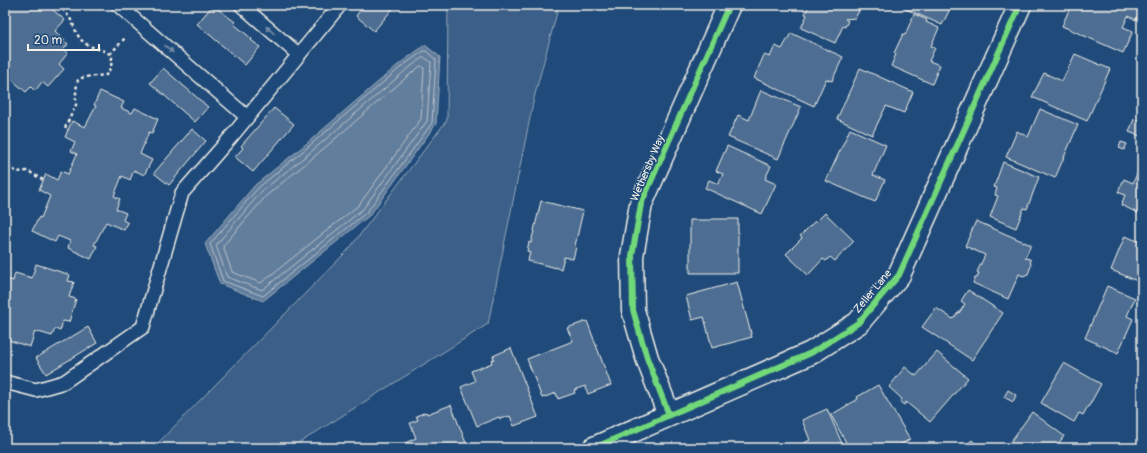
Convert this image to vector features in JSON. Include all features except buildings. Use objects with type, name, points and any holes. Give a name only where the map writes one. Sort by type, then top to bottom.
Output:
[{"type":"street","name":"Wethersby Way","points":[[669,415],[647,358],[633,310],[632,256],[641,204],[729,5]]},
{"type":"street","name":"Zeller Lane","points":[[594,448],[811,353],[858,323],[899,275],[1020,5]]},
{"type":"lane","points":[[118,5],[247,118]]},
{"type":"lane","points":[[241,5],[299,55]]},
{"type":"lane","points":[[5,382],[36,390],[64,382],[143,327],[182,193],[247,118],[340,5]]},
{"type":"path","points":[[58,5],[72,22],[75,33],[84,43],[97,50],[108,52],[112,57],[111,67],[106,75],[84,77],[78,80],[76,104],[65,128],[68,130]]},
{"type":"path","points":[[110,54],[138,23]]},
{"type":"path","points":[[5,161],[9,167],[17,172],[28,171],[43,180]]},
{"type":"shaded area","points":[[448,5],[559,5],[534,98],[488,324],[291,448],[148,448],[154,447],[349,249],[447,120]]},
{"type":"water","points":[[425,45],[440,57],[436,124],[370,215],[263,301],[220,284],[205,244],[255,185],[306,144],[399,64]]},
{"type":"cycle path","points":[[669,415],[647,358],[633,310],[632,256],[641,204],[729,5]]},
{"type":"cycle path","points":[[594,448],[811,353],[858,323],[899,275],[1020,5]]}]
